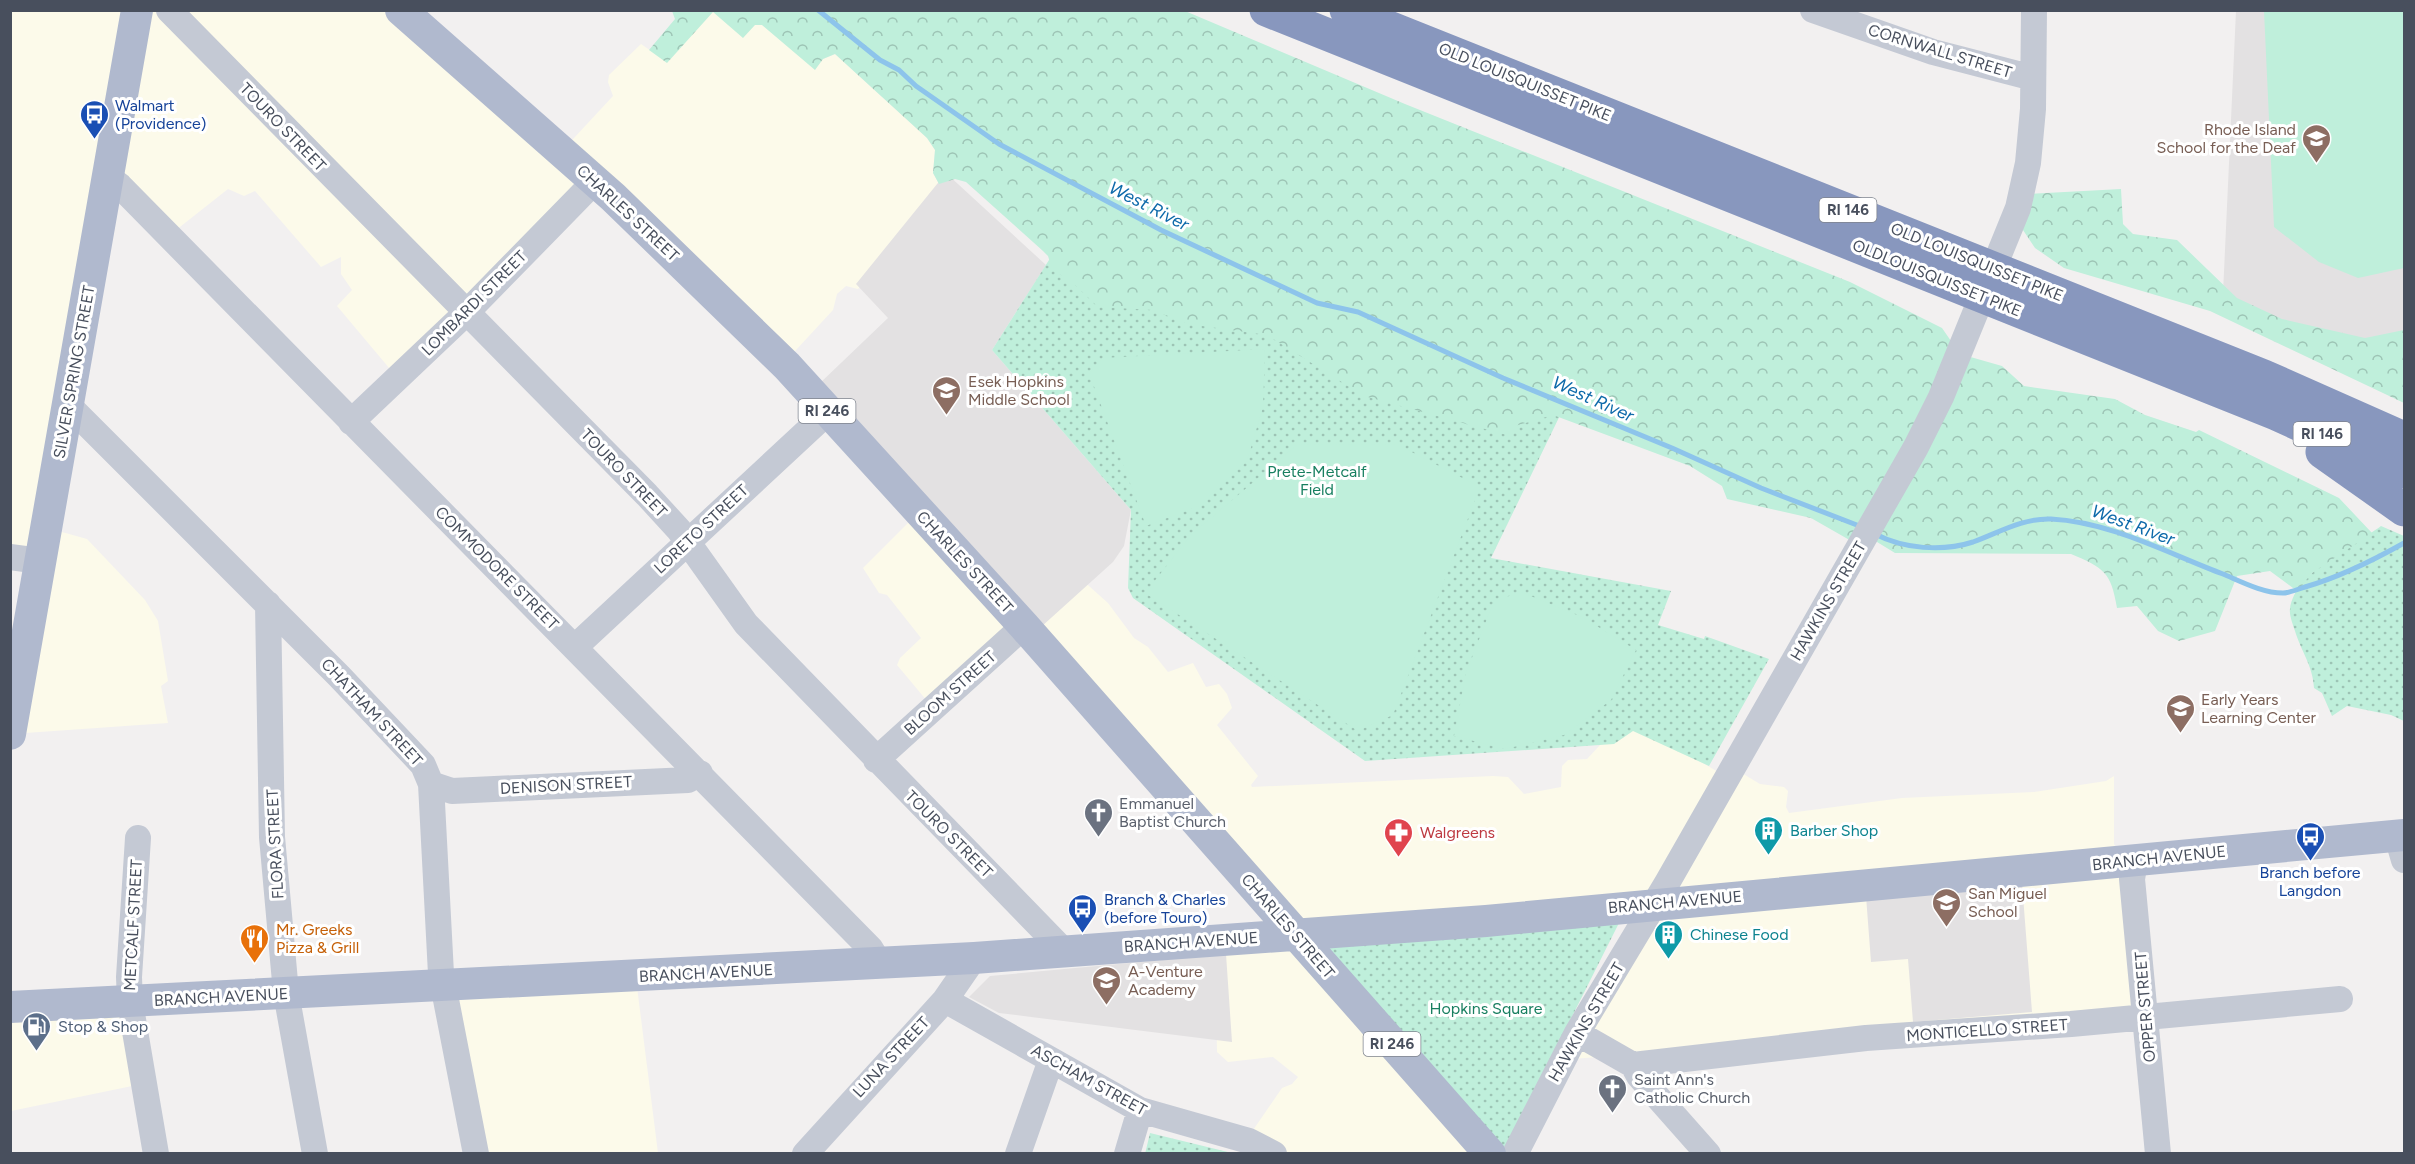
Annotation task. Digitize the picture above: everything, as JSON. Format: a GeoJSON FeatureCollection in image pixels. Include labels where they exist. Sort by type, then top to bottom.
{"type":"FeatureCollection","features":[{"type":"Feature","properties":{"kind":"highway","name":"OLD LOUISQUISSET PIKE"},"geometry":{"type":"LineString","coordinates":[[1266,10],[1634,157]]}},
{"type":"Feature","properties":{"kind":"highway","name":"OLD LOUISQUISSET PIKE"},"geometry":{"type":"LineString","coordinates":[[1347,10],[2264,376],[2404,438]]}},
{"type":"Feature","properties":{"kind":"highway","name":"OLDLOUISQUISSET PIKE"},"geometry":{"type":"LineString","coordinates":[[1634,157],[2239,399]]}},
{"type":"Feature","properties":{"kind":"highway","name":"RI 146"},"geometry":{"type":"LineString","coordinates":[[2239,399],[2404,472]]}},
{"type":"Feature","properties":{"kind":"highway"},"geometry":{"type":"LineString","coordinates":[[2239,399],[2344,466],[2404,510]]}},
{"type":"Feature","properties":{"kind":"main road","name":"SILVER SPRING STREET"},"geometry":{"type":"LineString","coordinates":[[10,734],[25,559],[69,406],[137,10]]}},
{"type":"Feature","properties":{"kind":"main road","name":"CHARLES STREET"},"geometry":{"type":"LineString","coordinates":[[400,10],[595,181],[707,286],[787,366],[1023,626],[1490,1154]]}},
{"type":"Feature","properties":{"kind":"main road","name":"BRANCH AVENUE"},"geometry":{"type":"LineString","coordinates":[[10,1007],[974,958],[1295,935],[2134,861],[2402,844]]}},
{"type":"Feature","properties":{"kind":"street","name":"TOURO STREET"},"geometry":{"type":"LineString","coordinates":[[169,10],[647,495],[687,541],[746,624],[1063,950]]}},
{"type":"Feature","properties":{"kind":"street","name":"CORNWALL STREET"},"geometry":{"type":"LineString","coordinates":[[1813,10],[1933,52],[2033,78]]}},
{"type":"Feature","properties":{"kind":"street","name":"HAWKINS STREET"},"geometry":{"type":"LineString","coordinates":[[1515,1154],[1577,1033],[1655,904],[1930,422],[2018,208],[2028,163],[2034,10]]}},
{"type":"Feature","properties":{"kind":"street","name":"COMMODORE STREET"},"geometry":{"type":"LineString","coordinates":[[108,177],[129,194],[351,422],[700,773],[870,948],[880,964]]}},
{"type":"Feature","properties":{"kind":"street","name":"LOMBARDI STREET"},"geometry":{"type":"LineString","coordinates":[[351,422],[466,313],[595,181]]}},
{"type":"Feature","properties":{"kind":"street","name":"CHATHAM STREET"},"geometry":{"type":"LineString","coordinates":[[69,406],[268,604],[423,765],[431,784],[441,974],[476,1154]]}},
{"type":"Feature","properties":{"kind":"street","name":"LORETO STREET"},"geometry":{"type":"LineString","coordinates":[[576,647],[687,541],[828,412]]}},
{"type":"Feature","properties":{"kind":"street","name":"FLORA STREET"},"geometry":{"type":"LineString","coordinates":[[268,604],[272,837],[286,993],[315,1154]]}},
{"type":"Feature","properties":{"kind":"street","name":"BLOOM STREET"},"geometry":{"type":"LineString","coordinates":[[876,760],[1023,626]]}},
{"type":"Feature","properties":{"kind":"street","name":"DENISON STREET"},"geometry":{"type":"LineString","coordinates":[[431,784],[452,791],[688,780],[700,773]]}},
{"type":"Feature","properties":{"kind":"street","name":"METCALF STREET"},"geometry":{"type":"LineString","coordinates":[[138,838],[129,977],[130,1002],[156,1154]]}},
{"type":"Feature","properties":{"kind":"street","name":"OPPER STREET"},"geometry":{"type":"LineString","coordinates":[[2134,861],[2132,879],[2147,1018],[2158,1154]]}},
{"type":"Feature","properties":{"kind":"street","name":"LUNA STREET"},"geometry":{"type":"LineString","coordinates":[[804,1154],[945,1000],[974,958]]}},
{"type":"Feature","properties":{"kind":"street","name":"MONTICELLO STREET"},"geometry":{"type":"LineString","coordinates":[[1633,1065],[1866,1038],[2147,1018],[2172,1013],[2340,999]]}},
{"type":"Feature","properties":{"kind":"street","name":"ASCHAM STREET"},"geometry":{"type":"LineString","coordinates":[[945,1000],[1140,1110],[1249,1141],[1274,1154]]}},
{"type":"Feature","properties":{"kind":"street"},"geometry":{"type":"LineString","coordinates":[[1577,1033],[1633,1065],[1639,1076],[1708,1154]]}},
{"type":"Feature","properties":{"kind":"street"},"geometry":{"type":"LineString","coordinates":[[1018,1154],[1051,1060]]}},
{"type":"Feature","properties":{"kind":"street"},"geometry":{"type":"LineString","coordinates":[[1127,1154],[1140,1110]]}},
{"type":"Feature","properties":{"kind":"shaded area"},"geometry":{"type":"Polygon","coordinates":[[[11,11],[398,11],[561,152],[613,96],[608,82],[609,75],[641,44],[667,62],[713,11],[761,24],[815,69],[823,59],[835,54],[927,138],[935,150],[933,173],[939,184],[915,226],[858,289],[846,286],[837,294],[833,310],[784,363],[592,183],[395,375],[337,306],[352,290],[341,274],[341,257],[321,267],[255,191],[244,196],[228,189],[171,234],[109,175],[44,527],[87,539],[145,600],[158,621],[168,681],[161,686],[168,723],[11,734],[37,556],[10,551],[11,11]]]}},
{"type":"Feature","properties":{"kind":"shaded area","name":"Rhode Island School for the Deaf"},"geometry":{"type":"Polygon","coordinates":[[[2236,11],[2404,11],[2404,383],[2222,315],[2236,11]]]}},
{"type":"Feature","properties":{"kind":"shaded area","name":"Esek Hopkins Middle School"},"geometry":{"type":"Polygon","coordinates":[[[946,173],[1046,265],[992,350],[1131,510],[1124,546],[1113,562],[1041,627],[819,384],[888,318],[856,284],[946,173]]]}},
{"type":"Feature","properties":{"kind":"shaded area"},"geometry":{"type":"Polygon","coordinates":[[[918,513],[1080,578],[1108,603],[1134,638],[1148,647],[1168,672],[1193,663],[1206,687],[1219,684],[1227,694],[1232,708],[1217,725],[1258,776],[1251,785],[1252,787],[1493,776],[1508,777],[1524,794],[1561,787],[1562,766],[1568,760],[1587,759],[1617,727],[1630,721],[1720,773],[1730,766],[1760,784],[1784,787],[1788,791],[1786,807],[1789,813],[1902,798],[2034,792],[2106,781],[2114,776],[2114,844],[2123,862],[2142,1016],[1572,1059],[1641,906],[1497,911],[1489,1153],[1274,1153],[1249,1136],[1282,1088],[1292,1084],[1298,1077],[1273,1057],[1228,1062],[1217,1052],[1215,936],[1282,927],[1030,636],[933,708],[897,665],[900,658],[921,638],[887,595],[879,593],[863,568],[918,513]]]}},
{"type":"Feature","properties":{"kind":"shaded area","name":"San Miguel School"},"geometry":{"type":"Polygon","coordinates":[[[2022,883],[2032,1012],[1913,1022],[1908,959],[1871,962],[1866,896],[2022,883]]]}},
{"type":"Feature","properties":{"kind":"shaded area","name":"A-Venture Academy"},"geometry":{"type":"Polygon","coordinates":[[[1226,954],[1232,1042],[999,1013],[969,997],[990,976],[1226,954]]]}},
{"type":"Feature","properties":{"kind":"shaded area"},"geometry":{"type":"Polygon","coordinates":[[[635,971],[658,1153],[470,1153],[451,979],[635,971]]]}},
{"type":"Feature","properties":{"kind":"shaded area"},"geometry":{"type":"Polygon","coordinates":[[[117,997],[137,1085],[11,1111],[11,1004],[117,997]]]}},
{"type":"Feature","properties":{"kind":"green space"},"geometry":{"type":"Polygon","coordinates":[[[672,11],[1185,11],[1405,104],[1850,282],[1942,328],[1960,354],[2002,366],[2024,386],[2115,399],[2145,415],[2196,432],[2199,430],[2339,498],[2372,533],[2312,573],[2297,591],[2270,571],[2237,576],[2215,631],[2179,641],[2158,631],[2137,606],[2117,608],[2112,586],[2104,573],[2091,563],[2071,554],[1895,553],[1864,534],[1853,542],[1811,518],[1727,499],[1722,486],[1690,466],[1553,415],[1515,426],[1507,435],[1364,396],[1267,335],[1188,324],[1153,310],[1098,307],[1072,282],[1052,269],[1048,256],[966,182],[955,179],[939,184],[933,173],[935,150],[927,138],[835,54],[823,59],[815,70],[762,25],[755,25],[743,38],[713,12],[667,63],[649,50],[675,19],[672,11]]]}},
{"type":"Feature","properties":{"kind":"green space"},"geometry":{"type":"Polygon","coordinates":[[[2264,11],[2404,11],[2404,268],[2358,278],[2319,262],[2274,227],[2264,11]]]}},
{"type":"Feature","properties":{"kind":"green space"},"geometry":{"type":"Polygon","coordinates":[[[2121,189],[2123,224],[2133,234],[2177,240],[2237,298],[2282,319],[2365,338],[2404,330],[2404,403],[2210,311],[2064,268],[2035,248],[2017,221],[2026,194],[2121,189]]]}},
{"type":"Feature","properties":{"kind":"green space","name":"Prete-Metcalf Field"},"geometry":{"type":"Polygon","coordinates":[[[1087,200],[1581,372],[1491,558],[1671,591],[1658,625],[1704,639],[1705,636],[1769,659],[1709,766],[1633,731],[1614,744],[1365,761],[1133,598],[1128,588],[1131,510],[992,350],[1087,200]]]}},
{"type":"Feature","properties":{"kind":"green space"},"geometry":{"type":"Polygon","coordinates":[[[1265,349],[1263,407],[1247,461],[1199,506],[1146,526],[1089,373],[1103,358],[1265,349]]]}},
{"type":"Feature","properties":{"kind":"green space"},"geometry":{"type":"Polygon","coordinates":[[[1396,444],[1480,487],[1393,715],[1358,731],[1145,593],[1191,535],[1297,445],[1396,444]]]}},
{"type":"Feature","properties":{"kind":"green space"},"geometry":{"type":"Polygon","coordinates":[[[2381,526],[2404,536],[2404,721],[2391,715],[2347,706],[2332,716],[2322,693],[2314,688],[2290,614],[2294,595],[2314,571],[2381,526]]]}},
{"type":"Feature","properties":{"kind":"green space"},"geometry":{"type":"Polygon","coordinates":[[[1521,592],[1582,617],[1636,650],[1611,700],[1564,735],[1505,749],[1454,736],[1466,673],[1494,601],[1521,592]]]}},
{"type":"Feature","properties":{"kind":"green space","name":"Hopkins Square"},"geometry":{"type":"Polygon","coordinates":[[[1622,917],[1504,1152],[1317,938],[1622,917]]]}},
{"type":"Feature","properties":{"kind":"green space"},"geometry":{"type":"Polygon","coordinates":[[[1150,1133],[1232,1153],[1145,1154],[1150,1133]]]}},
{"type":"Feature","properties":{"kind":"waterway","name":"West River"},"geometry":{"type":"LineString","coordinates":[[818,10],[880,60],[899,70],[916,86],[999,144],[1161,230],[1317,303],[1358,312],[1503,378],[1672,448],[1761,488],[1862,527]]}},
{"type":"Feature","properties":{"kind":"waterway","name":"West River"},"geometry":{"type":"LineString","coordinates":[[1875,534],[1911,546],[1936,548],[1973,542],[2010,527],[2040,519],[2073,521],[2117,532],[2253,587],[2283,593],[2343,573],[2404,543]]}},
{"type":"Feature","properties":{"kind":"place","name":"Walmart (Providence)"},"geometry":{"type":"Point","coordinates":[94,140]}},
{"type":"Feature","properties":{"kind":"place","name":"Rhode Island School for the Deaf"},"geometry":{"type":"Point","coordinates":[2317,164]}},
{"type":"Feature","properties":{"kind":"place","name":"Esek Hopkins Middle School"},"geometry":{"type":"Point","coordinates":[947,416]}},
{"type":"Feature","properties":{"kind":"place","name":"Early Years Learning Center"},"geometry":{"type":"Point","coordinates":[2180,734]}},
{"type":"Feature","properties":{"kind":"place","name":"Emmanuel Baptist Church"},"geometry":{"type":"Point","coordinates":[1098,838]}},
{"type":"Feature","properties":{"kind":"place","name":"Barber Shop"},"geometry":{"type":"Point","coordinates":[1769,856]}},
{"type":"Feature","properties":{"kind":"place","name":"Walgreens"},"geometry":{"type":"Point","coordinates":[1399,858]}},
{"type":"Feature","properties":{"kind":"place","name":"Branch before Langdon"},"geometry":{"type":"Point","coordinates":[2310,862]}},
{"type":"Feature","properties":{"kind":"place","name":"San Miguel School"},"geometry":{"type":"Point","coordinates":[1947,928]}},
{"type":"Feature","properties":{"kind":"place","name":"Branch & Charles (before Touro)"},"geometry":{"type":"Point","coordinates":[1083,934]}},
{"type":"Feature","properties":{"kind":"place","name":"Chinese Food"},"geometry":{"type":"Point","coordinates":[1669,960]}},
{"type":"Feature","properties":{"kind":"place","name":"Mr. Greeks Pizza & Grill"},"geometry":{"type":"Point","coordinates":[255,964]}},
{"type":"Feature","properties":{"kind":"place","name":"A-Venture Academy"},"geometry":{"type":"Point","coordinates":[1107,1006]}},
{"type":"Feature","properties":{"kind":"place","name":"Stop & Shop"},"geometry":{"type":"Point","coordinates":[37,1052]}},
{"type":"Feature","properties":{"kind":"place","name":"Saint Ann's Catholic Church"},"geometry":{"type":"Point","coordinates":[1613,1114]}}]}
